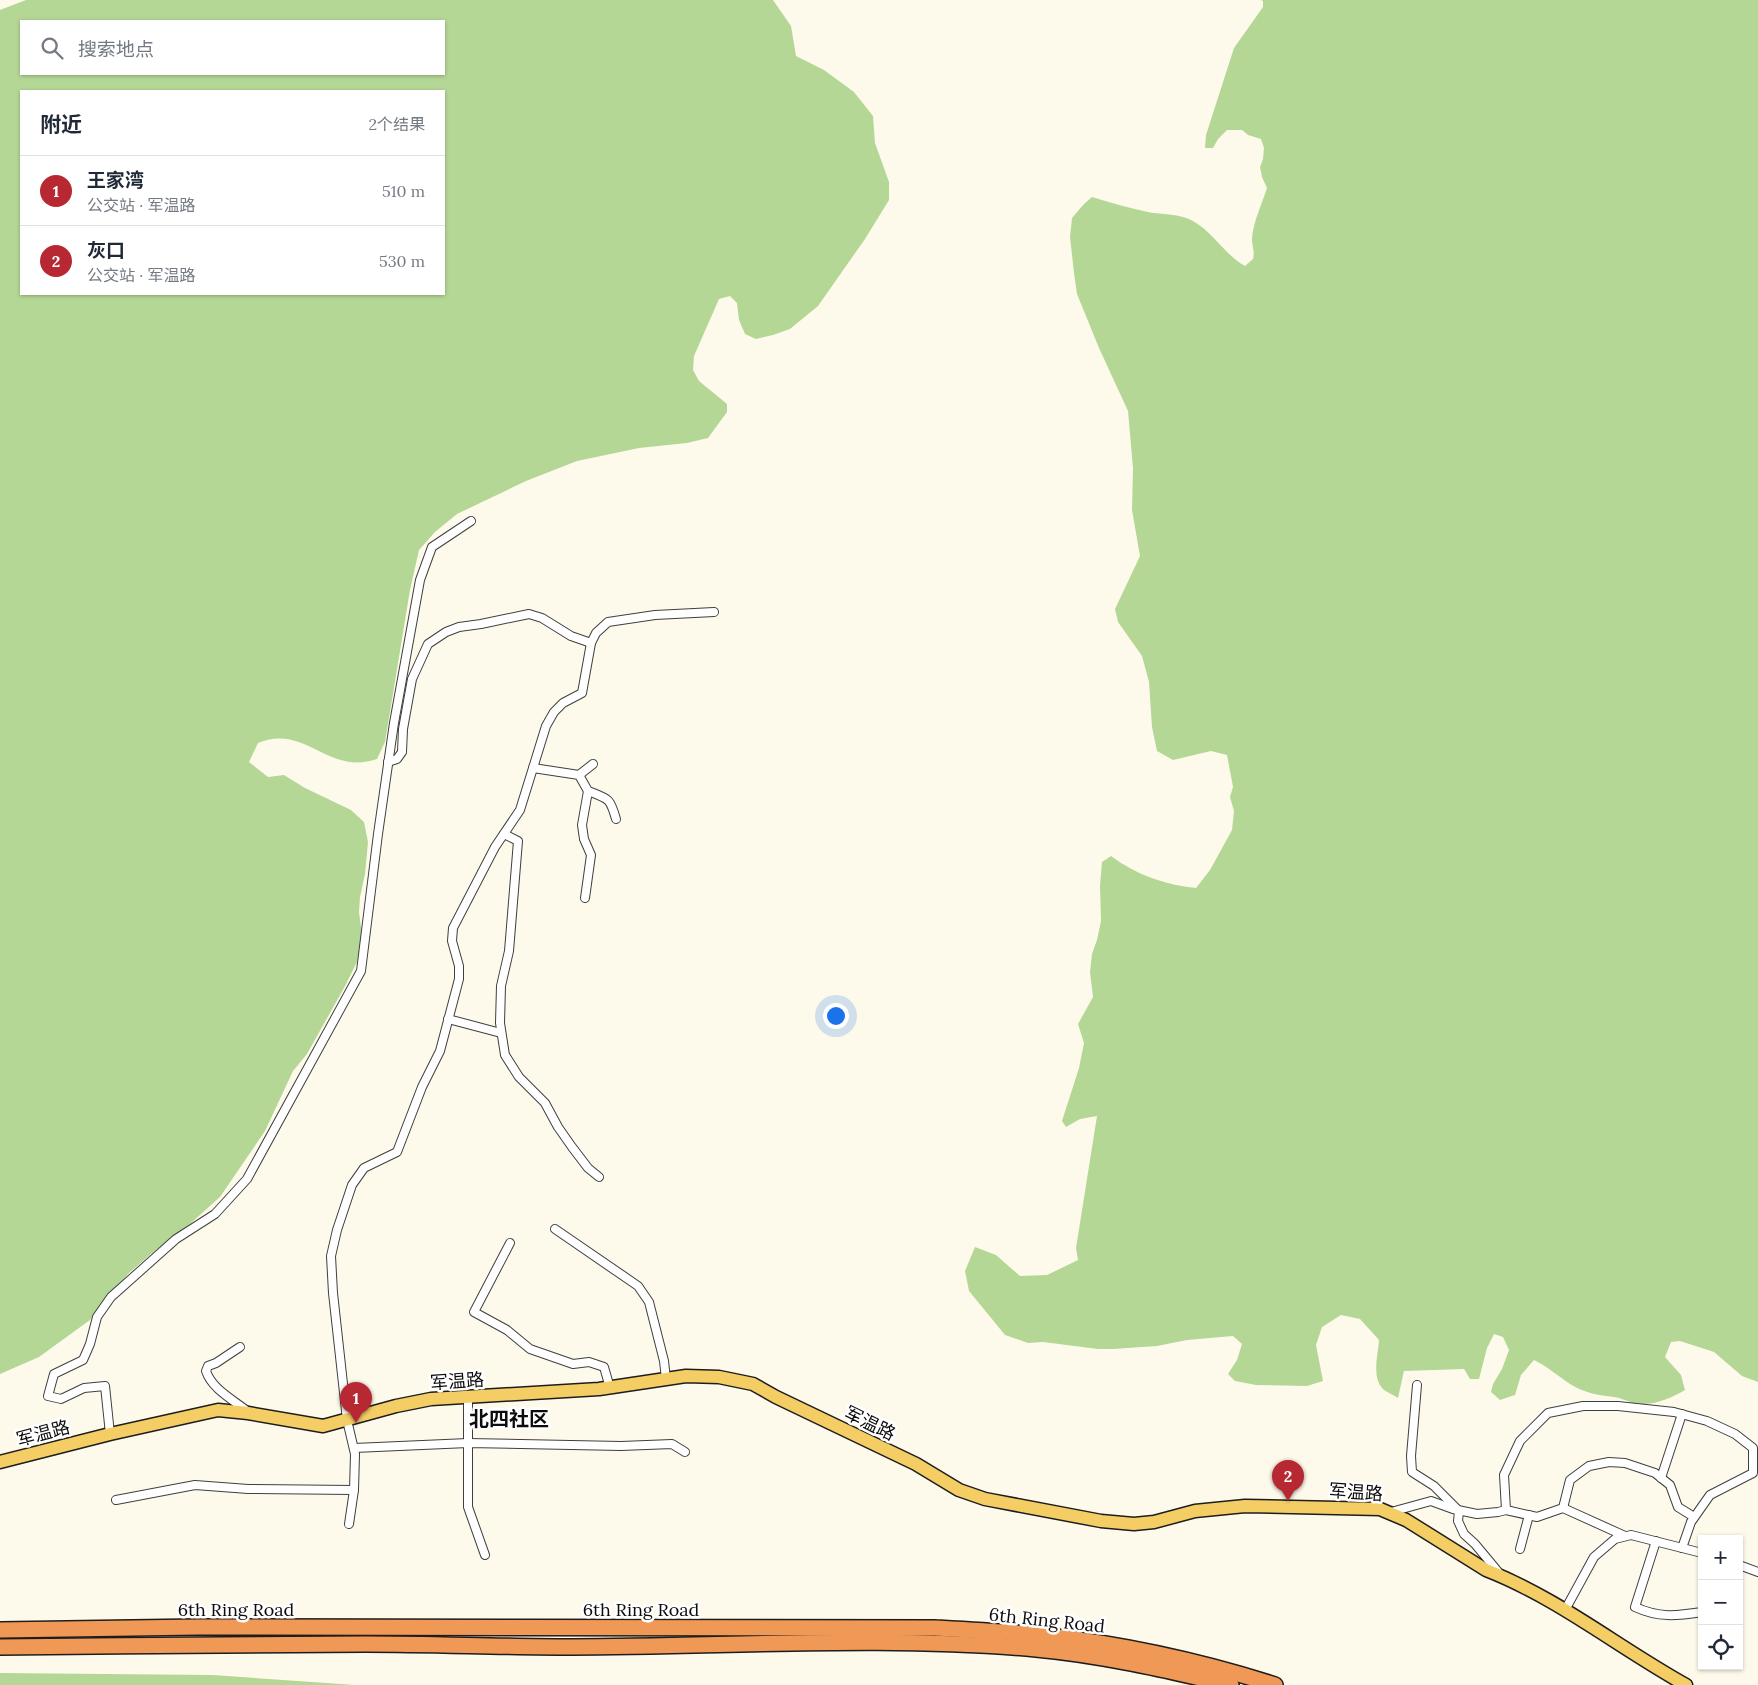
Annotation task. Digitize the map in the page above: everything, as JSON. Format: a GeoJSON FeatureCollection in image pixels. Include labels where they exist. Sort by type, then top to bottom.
{"type":"FeatureCollection","features":[{"type":"Feature","properties":{"kind":"highway","name":"6th Ring Road"},"geometry":{"type":"LineString","coordinates":[[0,1630],[198,1627],[935,1628],[1041,1635],[1097,1643],[1177,1658],[1235,1672],[1276,1685]]}},
{"type":"Feature","properties":{"kind":"highway","name":"6th Ring Road"},"geometry":{"type":"LineString","coordinates":[[0,1647],[367,1644],[572,1647],[859,1642],[934,1643],[1036,1649],[1095,1656],[1231,1685]]}},
{"type":"Feature","properties":{"kind":"main road","name":"军温路"},"geometry":{"type":"LineString","coordinates":[[0,1462],[110,1434],[218,1410],[248,1412],[323,1426],[431,1399],[610,1388],[686,1376],[719,1376],[747,1382],[916,1464],[959,1490],[985,1499],[1102,1521],[1134,1524],[1154,1522],[1195,1511],[1245,1506],[1380,1509],[1391,1512],[1486,1570],[1501,1576],[1564,1610],[1650,1666],[1686,1685]]}},
{"type":"Feature","properties":{"kind":"street"},"geometry":{"type":"LineString","coordinates":[[110,1434],[105,1386],[84,1388],[61,1399],[48,1396],[54,1374],[84,1360],[97,1317],[110,1297],[176,1239],[215,1214],[248,1179],[361,971],[388,762],[420,580],[432,547],[471,521]]}},
{"type":"Feature","properties":{"kind":"street"},"geometry":{"type":"LineString","coordinates":[[349,1524],[354,1490],[355,1454],[347,1420],[332,1293],[330,1256],[352,1186],[364,1168],[397,1152],[422,1087],[440,1051],[459,979],[459,966],[452,941],[453,928],[495,847],[520,810],[546,726],[554,712],[563,703],[582,693],[591,643],[596,633],[608,622],[655,615],[714,612]]}},
{"type":"Feature","properties":{"kind":"street"},"geometry":{"type":"LineString","coordinates":[[388,762],[397,759],[402,752],[412,679],[428,644],[446,632],[459,627],[529,614],[542,618],[570,636],[591,643]]}},
{"type":"Feature","properties":{"kind":"street"},"geometry":{"type":"LineString","coordinates":[[533,768],[579,775],[592,764]]}},
{"type":"Feature","properties":{"kind":"street"},"geometry":{"type":"LineString","coordinates":[[579,775],[588,791],[606,798],[611,803],[616,819]]}},
{"type":"Feature","properties":{"kind":"street"},"geometry":{"type":"LineString","coordinates":[[584,898],[591,855],[584,839],[582,824],[588,791]]}},
{"type":"Feature","properties":{"kind":"street"},"geometry":{"type":"LineString","coordinates":[[504,834],[518,841],[509,951],[502,986],[500,1023],[505,1055],[519,1077],[545,1103],[567,1141],[588,1168],[599,1177]]}},
{"type":"Feature","properties":{"kind":"street"},"geometry":{"type":"LineString","coordinates":[[448,1020],[501,1033]]}},
{"type":"Feature","properties":{"kind":"street"},"geometry":{"type":"LineString","coordinates":[[555,1229],[638,1286],[649,1302],[664,1361],[666,1379]]}},
{"type":"Feature","properties":{"kind":"street"},"geometry":{"type":"LineString","coordinates":[[510,1243],[474,1312],[507,1330],[530,1349],[573,1364],[589,1362],[604,1367],[610,1388]]}},
{"type":"Feature","properties":{"kind":"street"},"geometry":{"type":"LineString","coordinates":[[240,1347],[216,1363],[208,1366],[206,1371],[208,1378],[214,1386],[248,1412]]}},
{"type":"Feature","properties":{"kind":"street"},"geometry":{"type":"LineString","coordinates":[[1417,1385],[1411,1456],[1412,1472],[1434,1486],[1459,1511]]}},
{"type":"Feature","properties":{"kind":"street"},"geometry":{"type":"LineString","coordinates":[[468,1397],[468,1507],[485,1554]]}},
{"type":"Feature","properties":{"kind":"street"},"geometry":{"type":"LineString","coordinates":[[1506,1510],[1504,1475],[1520,1441],[1548,1413],[1583,1406],[1618,1406],[1682,1414],[1707,1421],[1734,1434],[1752,1448],[1753,1473],[1710,1495],[1694,1518],[1682,1548]]}},
{"type":"Feature","properties":{"kind":"street"},"geometry":{"type":"LineString","coordinates":[[1661,1478],[1682,1414]]}},
{"type":"Feature","properties":{"kind":"street"},"geometry":{"type":"LineString","coordinates":[[354,1448],[468,1443],[621,1446],[672,1444],[685,1452]]}},
{"type":"Feature","properties":{"kind":"street"},"geometry":{"type":"LineString","coordinates":[[1563,1508],[1570,1480],[1589,1466],[1609,1462],[1625,1463],[1655,1473],[1670,1485],[1678,1507],[1694,1518]]}},
{"type":"Feature","properties":{"kind":"street"},"geometry":{"type":"LineString","coordinates":[[116,1500],[195,1484],[248,1489],[354,1490]]}},
{"type":"Feature","properties":{"kind":"street"},"geometry":{"type":"LineString","coordinates":[[1391,1512],[1431,1501],[1459,1511],[1478,1514],[1506,1510],[1537,1517],[1563,1508],[1625,1536]]}},
{"type":"Feature","properties":{"kind":"street"},"geometry":{"type":"LineString","coordinates":[[1459,1511],[1458,1522],[1464,1534],[1475,1544],[1501,1576]]}},
{"type":"Feature","properties":{"kind":"street"},"geometry":{"type":"LineString","coordinates":[[1520,1549],[1529,1515]]}},
{"type":"Feature","properties":{"kind":"street"},"geometry":{"type":"LineString","coordinates":[[1564,1610],[1594,1558],[1615,1539],[1631,1535],[1698,1553]]}},
{"type":"Feature","properties":{"kind":"street"},"geometry":{"type":"LineString","coordinates":[[1656,1541],[1635,1607],[1649,1614],[1679,1616],[1698,1613]]}},
{"type":"Feature","properties":{"kind":"street"},"geometry":{"type":"LineString","coordinates":[[1743,1566],[1758,1572]]}},
{"type":"Feature","properties":{"kind":"green space"},"geometry":{"type":"Polygon","coordinates":[[[26,0],[773,0],[791,26],[796,56],[824,70],[854,92],[873,116],[875,143],[889,182],[889,200],[865,239],[818,306],[790,329],[756,339],[745,334],[739,320],[737,303],[730,296],[719,299],[694,356],[693,370],[699,381],[727,404],[727,412],[708,438],[687,443],[639,448],[577,461],[526,481],[457,514],[435,532],[419,550],[410,590],[385,742],[377,759],[360,762],[344,761],[290,739],[275,739],[258,743],[249,762],[268,777],[284,775],[305,788],[351,810],[364,822],[368,842],[365,874],[360,897],[359,912],[362,935],[357,962],[307,1054],[293,1071],[265,1131],[220,1197],[129,1273],[105,1299],[90,1320],[39,1357],[0,1374],[0,10],[26,0]]]}},
{"type":"Feature","properties":{"kind":"green space"},"geometry":{"type":"Polygon","coordinates":[[[1261,0],[1758,0],[1758,1382],[1742,1376],[1714,1352],[1680,1341],[1671,1342],[1665,1357],[1681,1375],[1685,1390],[1660,1401],[1640,1404],[1617,1397],[1586,1392],[1570,1384],[1534,1360],[1521,1375],[1515,1395],[1500,1400],[1491,1392],[1509,1350],[1503,1337],[1494,1334],[1487,1348],[1479,1379],[1470,1379],[1464,1369],[1404,1371],[1398,1398],[1384,1390],[1378,1380],[1376,1366],[1379,1340],[1360,1319],[1341,1315],[1322,1327],[1316,1345],[1323,1381],[1307,1386],[1256,1385],[1235,1381],[1228,1374],[1237,1360],[1242,1344],[1233,1336],[1187,1340],[1157,1346],[1113,1349],[1043,1342],[1028,1343],[1005,1335],[969,1291],[965,1271],[975,1247],[996,1255],[1020,1276],[1047,1275],[1078,1260],[1076,1248],[1097,1116],[1080,1119],[1066,1127],[1062,1121],[1079,1068],[1084,1043],[1078,1024],[1093,997],[1090,972],[1092,954],[1101,921],[1100,886],[1102,862],[1111,856],[1141,874],[1174,884],[1196,888],[1210,870],[1232,830],[1234,811],[1230,797],[1233,787],[1227,755],[1211,751],[1173,760],[1157,751],[1152,727],[1149,682],[1142,656],[1118,622],[1115,609],[1140,556],[1132,510],[1133,468],[1128,411],[1077,294],[1070,237],[1072,218],[1092,197],[1154,213],[1188,218],[1207,231],[1231,256],[1245,266],[1253,259],[1253,233],[1267,188],[1260,167],[1264,148],[1261,139],[1248,135],[1242,130],[1227,130],[1218,139],[1213,148],[1205,148],[1206,135],[1234,48],[1263,7],[1263,1],[1261,0]]]}},
{"type":"Feature","properties":{"kind":"green space"},"geometry":{"type":"Polygon","coordinates":[[[0,1673],[213,1675],[355,1685],[0,1685],[0,1673]]]}},
{"type":"Feature","properties":{"kind":"place","name":"王家湾"},"geometry":{"type":"Point","coordinates":[356,1423]}},
{"type":"Feature","properties":{"kind":"place","name":"灰口"},"geometry":{"type":"Point","coordinates":[1288,1501]}},
{"type":"Feature","properties":{"kind":"district","name":"北四社区"},"geometry":{"type":"Point","coordinates":[509,1418]}}]}
